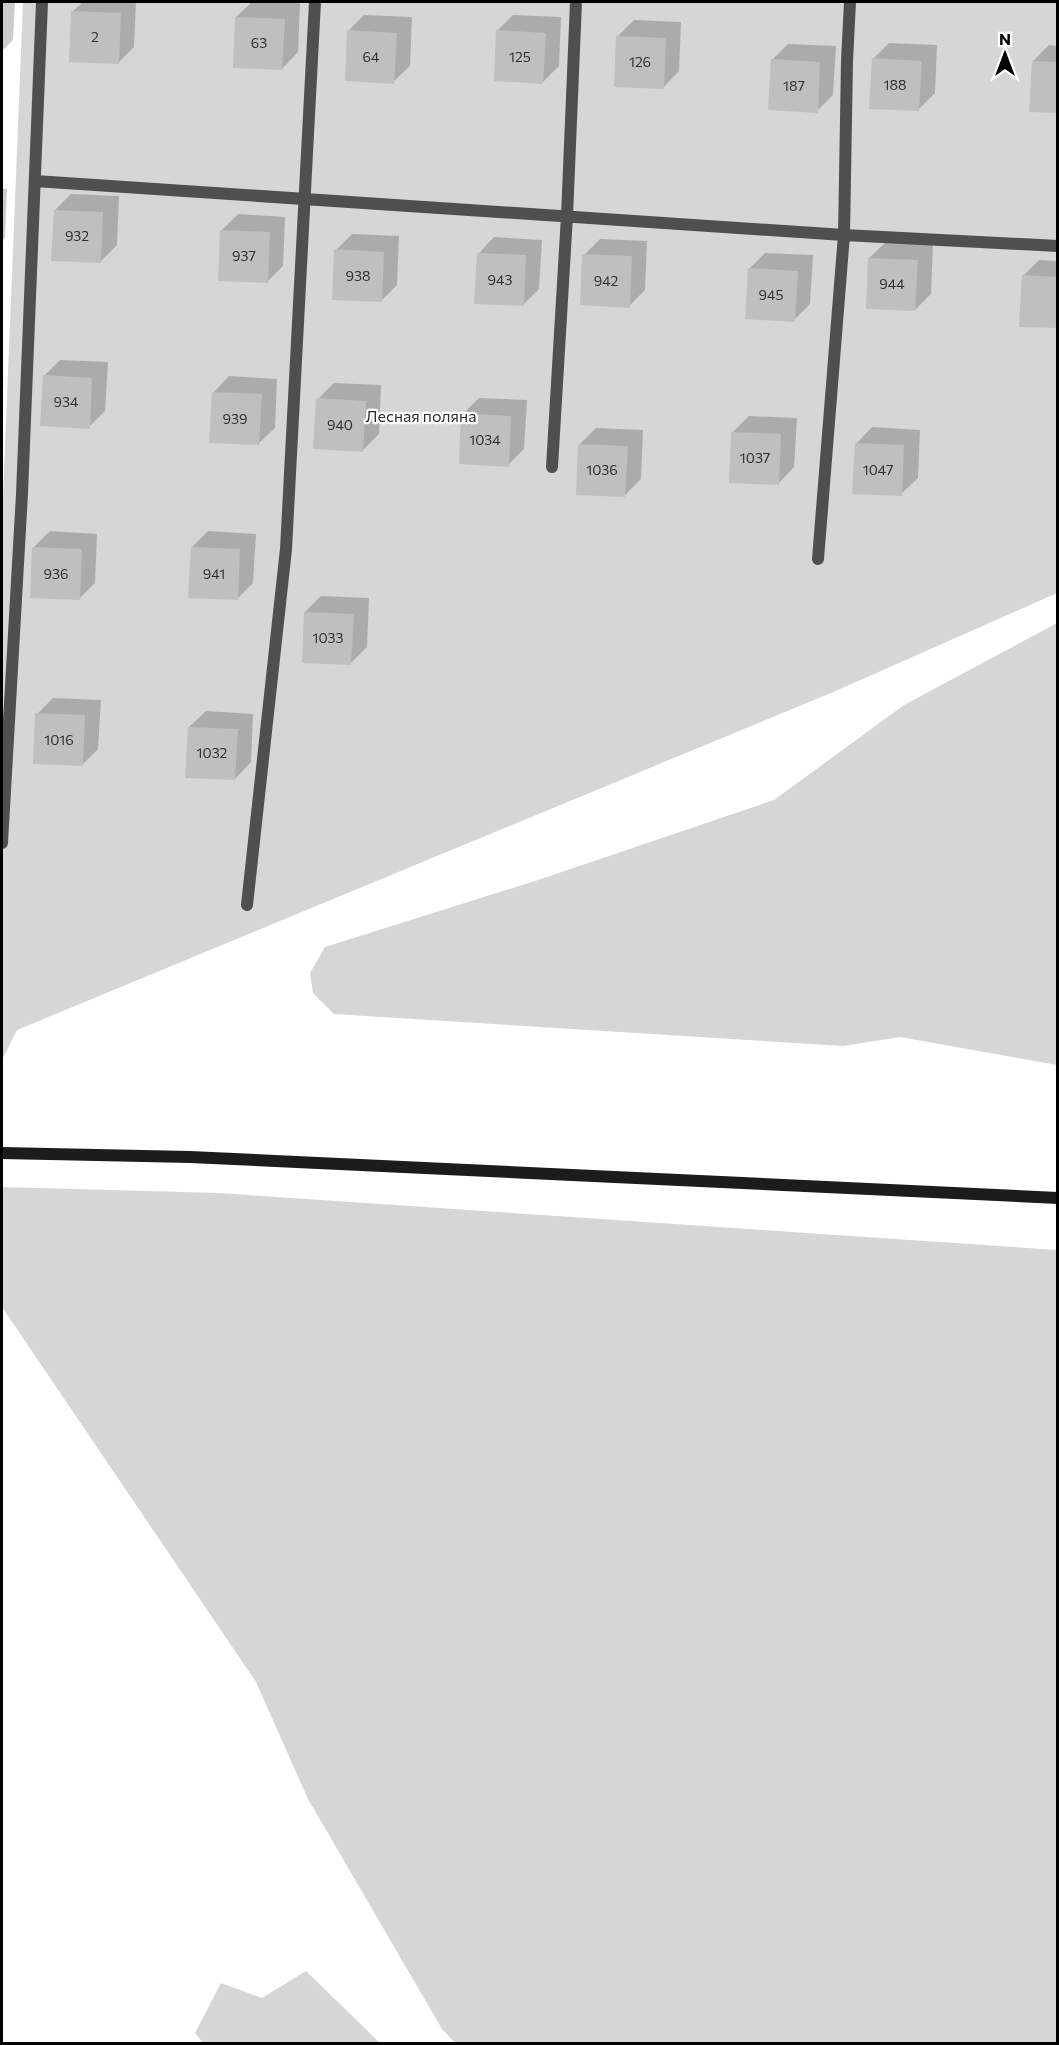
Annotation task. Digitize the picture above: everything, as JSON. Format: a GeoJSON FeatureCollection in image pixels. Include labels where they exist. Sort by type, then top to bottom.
{"type":"FeatureCollection","features":[{"type":"Feature","properties":{"kind":"street"},"geometry":{"type":"LineString","coordinates":[[2,843],[22,494],[42,2]]}},
{"type":"Feature","properties":{"kind":"street"},"geometry":{"type":"LineString","coordinates":[[247,905],[286,549],[315,2]]}},
{"type":"Feature","properties":{"kind":"street"},"geometry":{"type":"LineString","coordinates":[[552,467],[567,216],[576,2]]}},
{"type":"Feature","properties":{"kind":"street"},"geometry":{"type":"LineString","coordinates":[[818,559],[844,235],[850,2]]}},
{"type":"Feature","properties":{"kind":"street"},"geometry":{"type":"LineString","coordinates":[[35,180],[844,235],[1058,246]]}},
{"type":"Feature","properties":{"kind":"street"},"geometry":{"type":"LineString","coordinates":[[2,1153],[190,1157],[1058,1198]]}},
{"type":"Feature","properties":{"kind":"green space","name":"Лесная поляна"},"geometry":{"type":"Polygon","coordinates":[[[23,2],[1057,2],[1057,593],[838,690],[17,1030],[2,1060],[2,521],[23,2]]]}},
{"type":"Feature","properties":{"kind":"green space"},"geometry":{"type":"Polygon","coordinates":[[[1057,623],[1057,1065],[900,1037],[843,1046],[334,1014],[313,993],[310,973],[325,947],[535,881],[774,800],[904,705],[1057,623]]]}},
{"type":"Feature","properties":{"kind":"green space"},"geometry":{"type":"Polygon","coordinates":[[[2,1187],[219,1193],[1057,1250],[1057,2043],[455,2043],[442,2029],[308,1799],[256,1682],[2,1307],[2,1187]]]}},
{"type":"Feature","properties":{"kind":"green space"},"geometry":{"type":"Polygon","coordinates":[[[306,1971],[380,2043],[203,2043],[195,2033],[221,1983],[262,1998],[306,1971]]]}},
{"type":"Feature","properties":{"kind":"building"},"geometry":{"type":"Polygon","coordinates":[[[71,11],[121,13],[119,64],[69,62],[71,11]]]}},
{"type":"Feature","properties":{"kind":"building"},"geometry":{"type":"Polygon","coordinates":[[[235,17],[285,19],[282,70],[233,68],[235,17]]]}},
{"type":"Feature","properties":{"kind":"building"},"geometry":{"type":"Polygon","coordinates":[[[347,30],[397,33],[394,84],[345,81],[347,30]]]}},
{"type":"Feature","properties":{"kind":"building"},"geometry":{"type":"Polygon","coordinates":[[[496,30],[546,33],[543,84],[494,81],[496,30]]]}},
{"type":"Feature","properties":{"kind":"building"},"geometry":{"type":"Polygon","coordinates":[[[616,36],[666,38],[664,89],[614,87],[616,36]]]}},
{"type":"Feature","properties":{"kind":"building"},"geometry":{"type":"Polygon","coordinates":[[[872,58],[922,61],[919,111],[869,109],[872,58]]]}},
{"type":"Feature","properties":{"kind":"building"},"geometry":{"type":"Polygon","coordinates":[[[771,59],[820,62],[818,113],[768,110],[771,59]]]}},
{"type":"Feature","properties":{"kind":"building"},"geometry":{"type":"Polygon","coordinates":[[[1032,61],[1058,62],[1058,113],[1029,112],[1032,61]]]}},
{"type":"Feature","properties":{"kind":"building"},"geometry":{"type":"Polygon","coordinates":[[[54,210],[103,212],[101,263],[51,261],[54,210]]]}},
{"type":"Feature","properties":{"kind":"building"},"geometry":{"type":"Polygon","coordinates":[[[220,230],[270,232],[268,283],[218,281],[220,230]]]}},
{"type":"Feature","properties":{"kind":"building"},"geometry":{"type":"Polygon","coordinates":[[[334,249],[384,252],[382,302],[332,300],[334,249]]]}},
{"type":"Feature","properties":{"kind":"building"},"geometry":{"type":"Polygon","coordinates":[[[477,253],[526,255],[524,306],[474,304],[477,253]]]}},
{"type":"Feature","properties":{"kind":"building"},"geometry":{"type":"Polygon","coordinates":[[[582,254],[632,256],[630,308],[580,305],[582,254]]]}},
{"type":"Feature","properties":{"kind":"building"},"geometry":{"type":"Polygon","coordinates":[[[868,258],[918,260],[915,311],[866,309],[868,258]]]}},
{"type":"Feature","properties":{"kind":"building"},"geometry":{"type":"Polygon","coordinates":[[[748,268],[798,271],[795,322],[745,319],[748,268]]]}},
{"type":"Feature","properties":{"kind":"building"},"geometry":{"type":"Polygon","coordinates":[[[1022,275],[1058,277],[1058,328],[1019,327],[1022,275]]]}},
{"type":"Feature","properties":{"kind":"building"},"geometry":{"type":"Polygon","coordinates":[[[43,375],[92,378],[90,429],[40,426],[43,375]]]}},
{"type":"Feature","properties":{"kind":"building"},"geometry":{"type":"Polygon","coordinates":[[[212,392],[262,394],[259,445],[209,443],[212,392]]]}},
{"type":"Feature","properties":{"kind":"building"},"geometry":{"type":"Polygon","coordinates":[[[316,398],[366,401],[363,452],[313,449],[316,398]]]}},
{"type":"Feature","properties":{"kind":"building"},"geometry":{"type":"Polygon","coordinates":[[[461,413],[511,416],[509,467],[459,464],[461,413]]]}},
{"type":"Feature","properties":{"kind":"building"},"geometry":{"type":"Polygon","coordinates":[[[731,432],[781,434],[779,485],[729,483],[731,432]]]}},
{"type":"Feature","properties":{"kind":"building"},"geometry":{"type":"Polygon","coordinates":[[[855,443],[904,445],[902,496],[852,494],[855,443]]]}},
{"type":"Feature","properties":{"kind":"building"},"geometry":{"type":"Polygon","coordinates":[[[578,444],[628,446],[625,497],[576,495],[578,444]]]}},
{"type":"Feature","properties":{"kind":"building"},"geometry":{"type":"Polygon","coordinates":[[[32,547],[82,549],[80,600],[30,598],[32,547]]]}},
{"type":"Feature","properties":{"kind":"building"},"geometry":{"type":"Polygon","coordinates":[[[191,547],[240,549],[238,600],[188,598],[191,547]]]}},
{"type":"Feature","properties":{"kind":"building"},"geometry":{"type":"Polygon","coordinates":[[[304,612],[354,614],[351,665],[302,663],[304,612]]]}},
{"type":"Feature","properties":{"kind":"building"},"geometry":{"type":"Polygon","coordinates":[[[35,713],[85,715],[83,766],[33,764],[35,713]]]}},
{"type":"Feature","properties":{"kind":"building"},"geometry":{"type":"Polygon","coordinates":[[[188,727],[238,729],[235,780],[185,778],[188,727]]]}}]}
